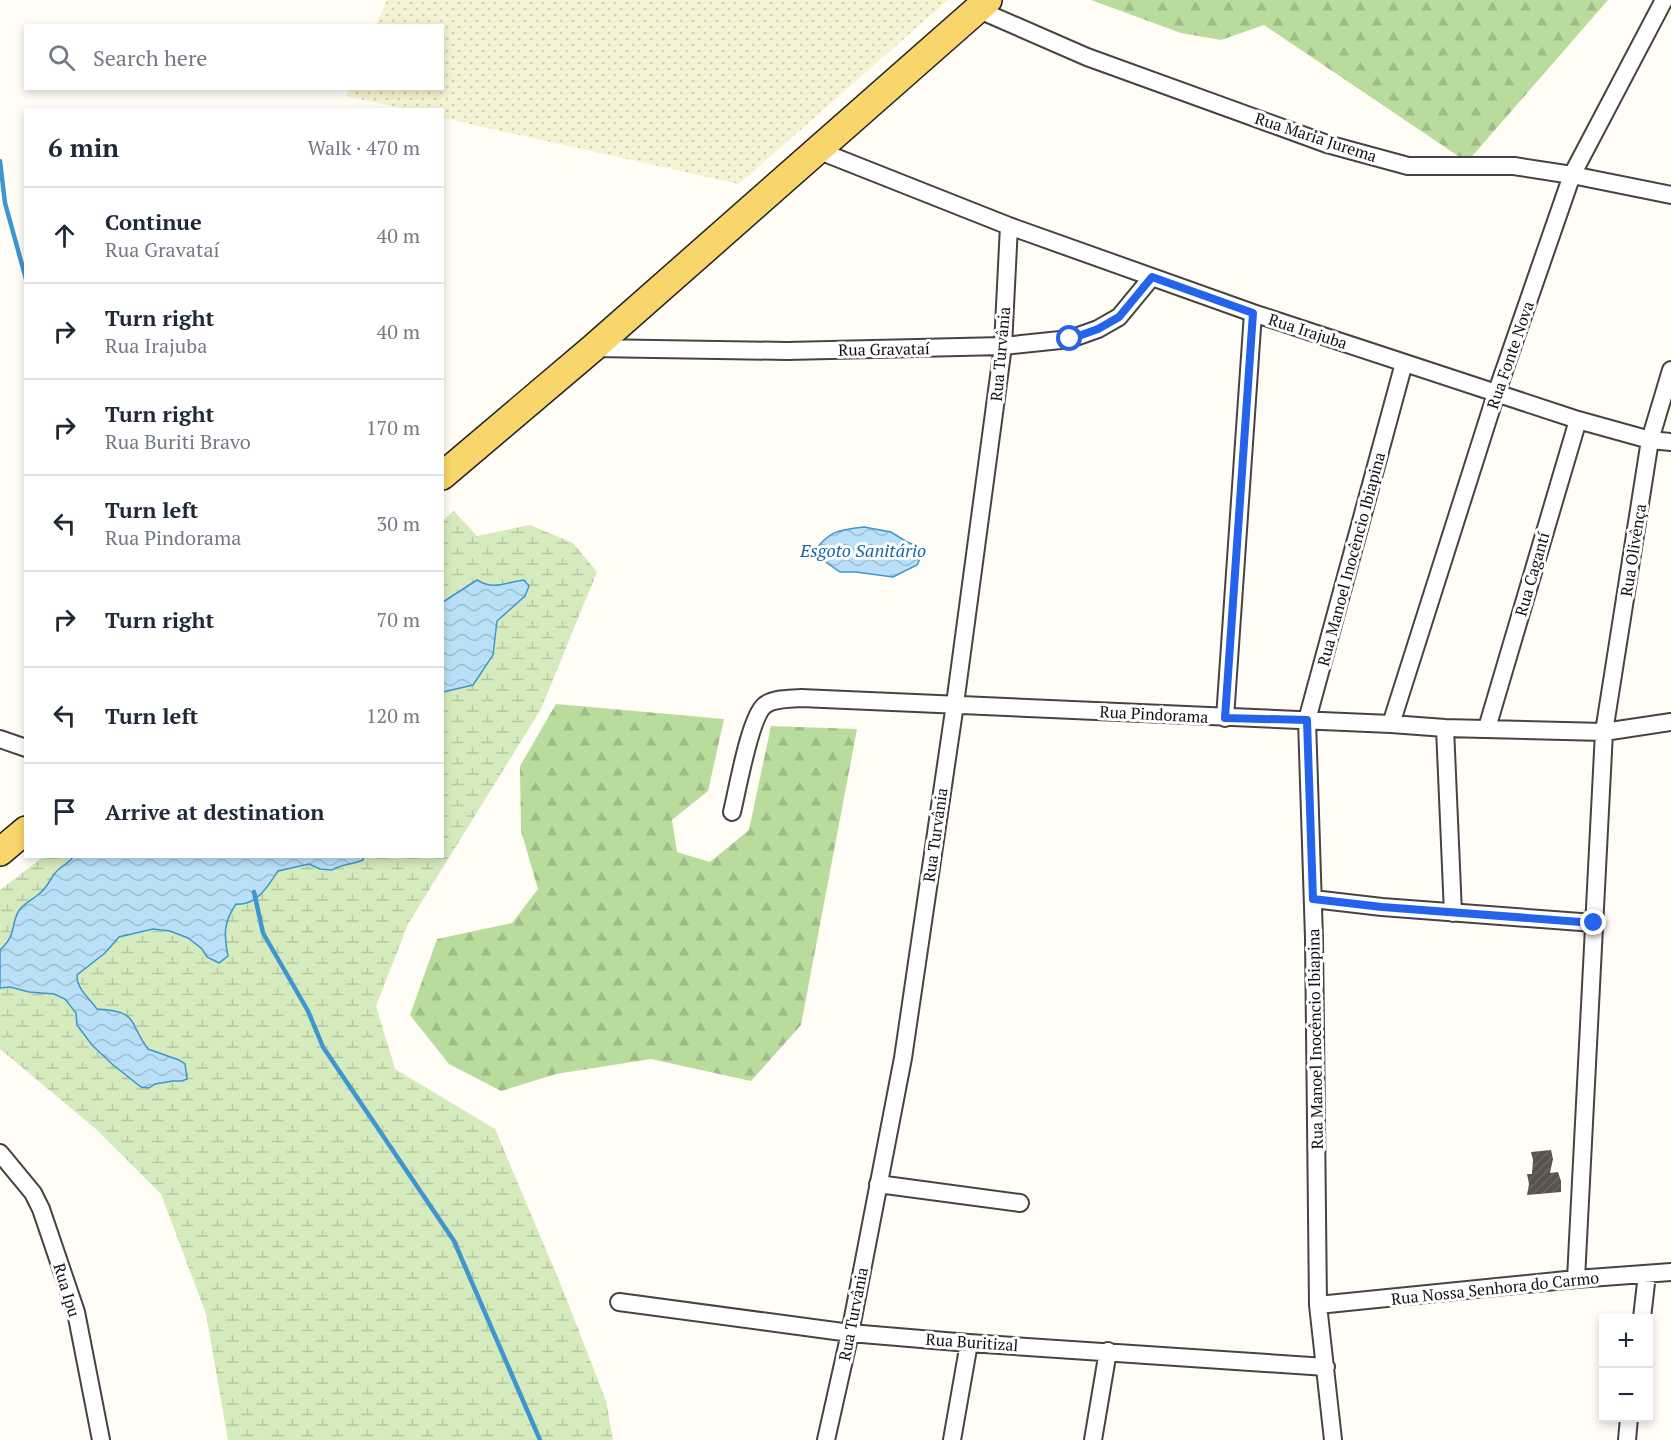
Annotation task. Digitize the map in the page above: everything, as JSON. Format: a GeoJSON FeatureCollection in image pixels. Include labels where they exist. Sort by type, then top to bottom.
{"type":"FeatureCollection","features":[{"type":"Feature","properties":{"kind":"main road"},"geometry":{"type":"LineString","coordinates":[[444,474],[593,348],[983,5]]}},
{"type":"Feature","properties":{"kind":"main road"},"geometry":{"type":"LineString","coordinates":[[0,852],[24,832]]}},
{"type":"Feature","properties":{"kind":"street","name":"Rua Fonte Nova"},"geometry":{"type":"LineString","coordinates":[[1391,724],[1496,394],[1572,175],[1664,0]]}},
{"type":"Feature","properties":{"kind":"street","name":"Rua Maria Jurema"},"geometry":{"type":"LineString","coordinates":[[983,5],[1087,57],[1347,149],[1408,166],[1514,166],[1671,195]]}},
{"type":"Feature","properties":{"kind":"street","name":"Rua Irajuba"},"geometry":{"type":"LineString","coordinates":[[817,150],[1008,226],[1253,313],[1578,420],[1650,440],[1671,442]]}},
{"type":"Feature","properties":{"kind":"street","name":"Rua Turvânia"},"geometry":{"type":"LineString","coordinates":[[826,1440],[850,1332],[903,1058],[955,704],[1003,346],[1008,226]]}},
{"type":"Feature","properties":{"kind":"street","name":"Rua Gravataí"},"geometry":{"type":"LineString","coordinates":[[593,348],[787,351],[1003,346],[1070,339],[1098,329],[1119,317],[1152,277]]}},
{"type":"Feature","properties":{"kind":"street"},"geometry":{"type":"LineString","coordinates":[[1225,718],[1253,313]]}},
{"type":"Feature","properties":{"kind":"street","name":"Rua Manoel Inocêncio Ibiapina"},"geometry":{"type":"LineString","coordinates":[[1333,1440],[1318,1305],[1313,899],[1307,720],[1404,363]]}},
{"type":"Feature","properties":{"kind":"street","name":"Rua Olivênça"},"geometry":{"type":"LineString","coordinates":[[1576,1279],[1604,732],[1650,440],[1671,370]]}},
{"type":"Feature","properties":{"kind":"street","name":"Rua Cagantí"},"geometry":{"type":"LineString","coordinates":[[1487,728],[1578,420]]}},
{"type":"Feature","properties":{"kind":"street","name":"Rua Pindorama"},"geometry":{"type":"LineString","coordinates":[[732,812],[754,720],[765,704],[777,700],[955,704],[1445,728],[1604,732],[1671,722]]}},
{"type":"Feature","properties":{"kind":"street"},"geometry":{"type":"LineString","coordinates":[[1445,728],[1453,913]]}},
{"type":"Feature","properties":{"kind":"street"},"geometry":{"type":"LineString","coordinates":[[0,739],[24,747]]}},
{"type":"Feature","properties":{"kind":"street"},"geometry":{"type":"LineString","coordinates":[[1313,899],[1453,913],[1594,923]]}},
{"type":"Feature","properties":{"kind":"street","name":"Rua Ipu"},"geometry":{"type":"LineString","coordinates":[[0,1153],[33,1193],[41,1209],[76,1312],[101,1440]]}},
{"type":"Feature","properties":{"kind":"street"},"geometry":{"type":"LineString","coordinates":[[878,1184],[1020,1203]]}},
{"type":"Feature","properties":{"kind":"street","name":"Rua Nossa Senhora do Carmo"},"geometry":{"type":"LineString","coordinates":[[1318,1305],[1576,1279],[1671,1272]]}},
{"type":"Feature","properties":{"kind":"street"},"geometry":{"type":"LineString","coordinates":[[1642,1314],[1647,1274]]}},
{"type":"Feature","properties":{"kind":"street","name":"Rua Buritizal"},"geometry":{"type":"LineString","coordinates":[[619,1302],[850,1332],[969,1343],[1326,1367]]}},
{"type":"Feature","properties":{"kind":"street"},"geometry":{"type":"LineString","coordinates":[[952,1440],[969,1343]]}},
{"type":"Feature","properties":{"kind":"street"},"geometry":{"type":"LineString","coordinates":[[1094,1440],[1108,1351]]}},
{"type":"Feature","properties":{"kind":"street"},"geometry":{"type":"LineString","coordinates":[[1627,1440],[1629,1422]]}},
{"type":"Feature","properties":{"kind":"shaded area"},"geometry":{"type":"Polygon","coordinates":[[[387,0],[948,0],[739,184],[444,118],[444,108],[400,108],[346,96],[349,90],[444,90],[444,24],[376,24],[387,0]]]}},
{"type":"Feature","properties":{"kind":"green space"},"geometry":{"type":"Polygon","coordinates":[[[1091,0],[1608,0],[1467,162],[1264,25],[1221,40],[1181,33],[1091,0]]]}},
{"type":"Feature","properties":{"kind":"green space"},"geometry":{"type":"Polygon","coordinates":[[[454,511],[477,536],[530,525],[573,543],[597,572],[541,709],[408,924],[376,1006],[395,1069],[495,1129],[563,1290],[606,1401],[613,1440],[228,1440],[206,1314],[161,1194],[97,1130],[0,1049],[0,890],[42,858],[444,858],[444,519],[454,511]]]}},
{"type":"Feature","properties":{"kind":"green space"},"geometry":{"type":"Polygon","coordinates":[[[556,704],[724,719],[708,791],[672,820],[677,852],[710,862],[749,830],[771,726],[857,729],[801,1025],[751,1081],[651,1059],[556,1074],[501,1091],[449,1064],[410,1015],[437,939],[512,923],[538,889],[521,831],[520,766],[556,704]]]}},
{"type":"Feature","properties":{"kind":"water","name":"Esgoto Sanitário"},"geometry":{"type":"Polygon","coordinates":[[[864,527],[891,532],[920,547],[923,552],[917,565],[893,577],[840,572],[813,553],[824,540],[834,533],[864,527]]]}},
{"type":"Feature","properties":{"kind":"water"},"geometry":{"type":"Polygon","coordinates":[[[477,580],[489,585],[500,585],[524,580],[529,586],[525,596],[497,621],[493,655],[473,685],[444,692],[444,601],[477,580]]]}},
{"type":"Feature","properties":{"kind":"water"},"geometry":{"type":"Polygon","coordinates":[[[72,858],[363,858],[363,860],[332,870],[320,869],[309,864],[278,871],[266,889],[256,898],[250,902],[236,904],[226,929],[228,956],[219,963],[207,957],[202,949],[188,938],[170,931],[153,929],[119,937],[105,953],[77,975],[81,989],[97,1009],[126,1015],[148,1049],[185,1064],[187,1079],[155,1084],[149,1088],[141,1087],[92,1045],[77,1025],[76,1013],[65,999],[54,994],[29,992],[10,987],[0,988],[0,950],[12,933],[17,914],[72,858]]]}},
{"type":"Feature","properties":{"kind":"building"},"geometry":{"type":"Polygon","coordinates":[[[1551,1150],[1553,1159],[1550,1173],[1558,1172],[1561,1192],[1527,1195],[1529,1184],[1527,1174],[1532,1174],[1531,1152],[1551,1150]]]}},
{"type":"Feature","properties":{"kind":"waterway"},"geometry":{"type":"LineString","coordinates":[[0,161],[5,203],[24,272]]}},
{"type":"Feature","properties":{"kind":"waterway"},"geometry":{"type":"LineString","coordinates":[[254,892],[263,933],[308,1011],[323,1047],[454,1241],[540,1440]]}},
{"type":"Feature","properties":{"kind":"route"},"geometry":{"type":"LineString","coordinates":[[1070,339],[1098,329],[1119,317],[1152,277],[1253,313],[1225,718],[1307,720],[1313,899],[1382,907],[1594,923]]}}]}
